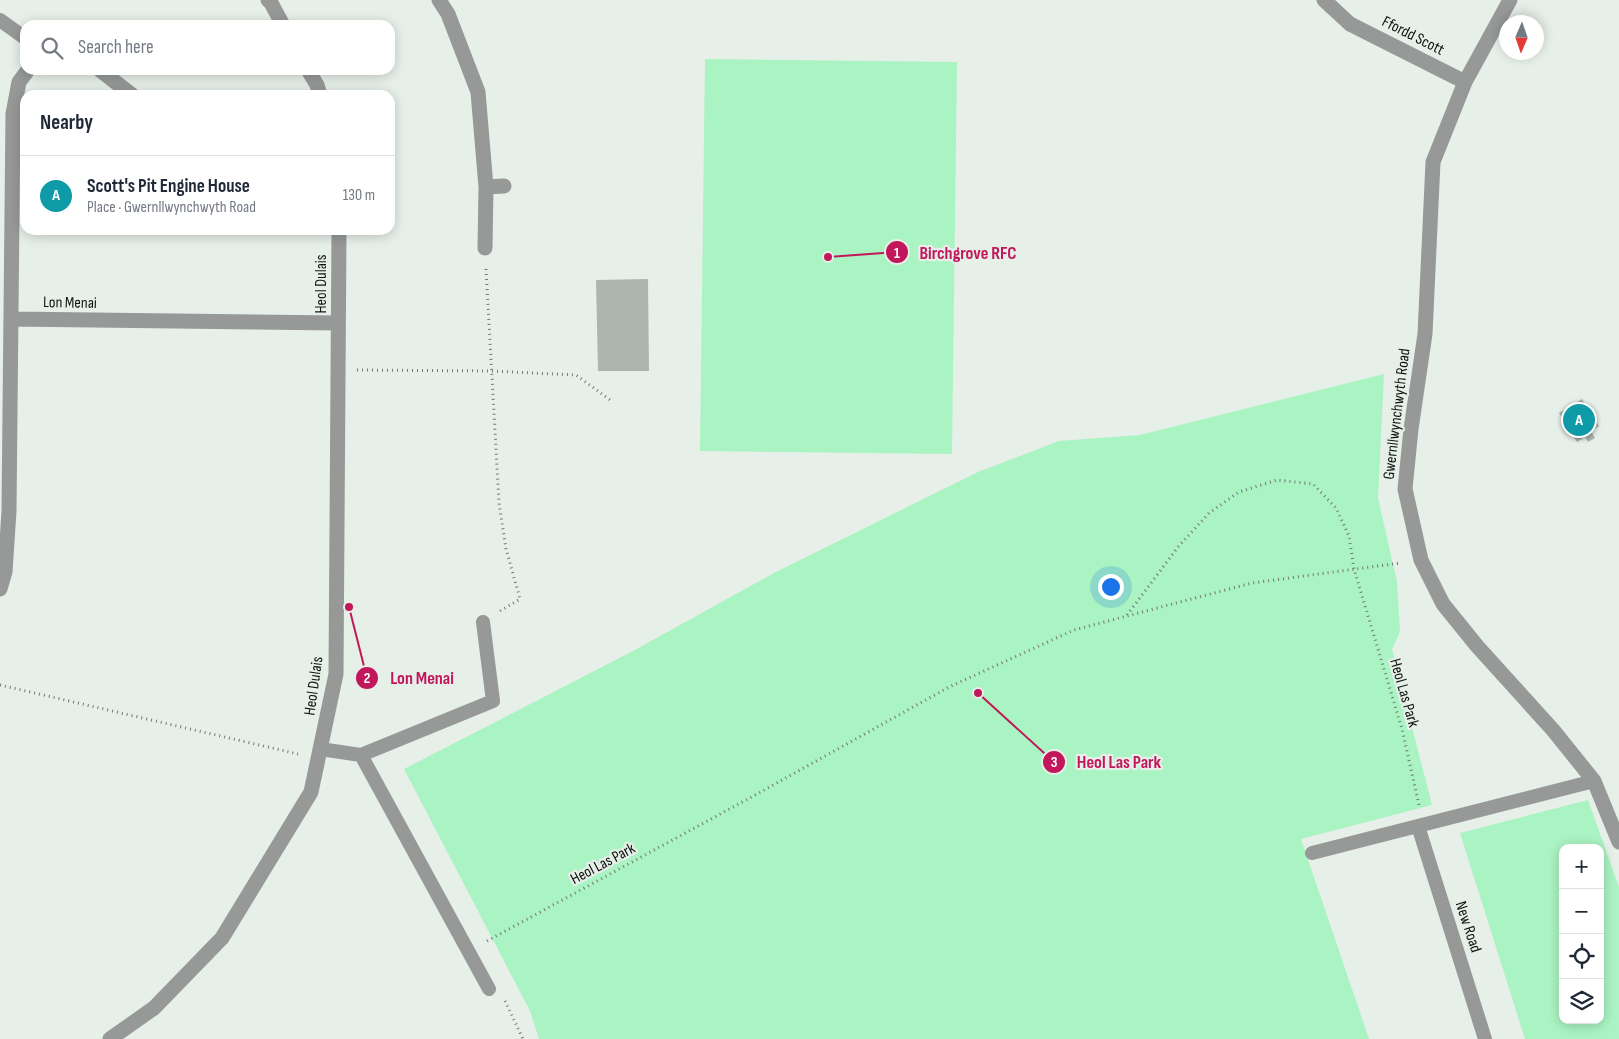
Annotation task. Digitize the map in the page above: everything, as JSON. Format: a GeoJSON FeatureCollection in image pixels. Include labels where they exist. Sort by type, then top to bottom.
{"type":"FeatureCollection","features":[{"type":"Feature","properties":{"kind":"street"},"geometry":{"type":"LineString","coordinates":[[439,0],[448,14],[478,92],[486,187],[484,248]]}},
{"type":"Feature","properties":{"kind":"street","name":"Ffordd Scott"},"geometry":{"type":"LineString","coordinates":[[1324,0],[1350,24],[1465,82]]}},
{"type":"Feature","properties":{"kind":"street","name":"Gwernllwynchwyth Road"},"geometry":{"type":"LineString","coordinates":[[1510,0],[1465,82],[1433,162],[1425,334],[1411,429],[1405,489],[1421,560],[1443,604],[1477,646],[1553,730],[1594,781],[1619,842]]}},
{"type":"Feature","properties":{"kind":"street"},"geometry":{"type":"LineString","coordinates":[[271,1],[280,20]]}},
{"type":"Feature","properties":{"kind":"street"},"geometry":{"type":"LineString","coordinates":[[0,589],[5,572],[9,511],[13,114],[19,82],[24,75]]}},
{"type":"Feature","properties":{"kind":"street"},"geometry":{"type":"LineString","coordinates":[[106,75],[126,90]]}},
{"type":"Feature","properties":{"kind":"street"},"geometry":{"type":"LineString","coordinates":[[311,75],[318,90]]}},
{"type":"Feature","properties":{"kind":"street"},"geometry":{"type":"LineString","coordinates":[[486,187],[504,186]]}},
{"type":"Feature","properties":{"kind":"street","name":"Heol Dulais"},"geometry":{"type":"LineString","coordinates":[[110,1039],[154,1008],[222,938],[311,792],[336,674],[339,235]]}},
{"type":"Feature","properties":{"kind":"street","name":"Lon Menai"},"geometry":{"type":"LineString","coordinates":[[12,319],[338,323]]}},
{"type":"Feature","properties":{"kind":"lane"},"geometry":{"type":"LineString","coordinates":[[0,20],[20,34]]}},
{"type":"Feature","properties":{"kind":"lane"},"geometry":{"type":"LineString","coordinates":[[319,754],[361,755],[493,701],[483,622]]}},
{"type":"Feature","properties":{"kind":"lane"},"geometry":{"type":"LineString","coordinates":[[361,755],[489,989]]}},
{"type":"Feature","properties":{"kind":"lane"},"geometry":{"type":"LineString","coordinates":[[1312,853],[1594,781]]}},
{"type":"Feature","properties":{"kind":"lane","name":"New Road"},"geometry":{"type":"LineString","coordinates":[[1421,826],[1485,1039]]}},
{"type":"Feature","properties":{"kind":"path"},"geometry":{"type":"LineString","coordinates":[[483,622],[520,598],[506,549],[499,502],[484,248]]}},
{"type":"Feature","properties":{"kind":"path"},"geometry":{"type":"LineString","coordinates":[[338,370],[491,371],[576,375],[613,402]]}},
{"type":"Feature","properties":{"kind":"path","name":"Heol Las Park"},"geometry":{"type":"LineString","coordinates":[[1127,616],[1178,547],[1209,513],[1239,492],[1277,480],[1313,484],[1336,508],[1349,536],[1354,569],[1402,729],[1421,826]]}},
{"type":"Feature","properties":{"kind":"path","name":"Heol Las Park"},"geometry":{"type":"LineString","coordinates":[[468,951],[949,687],[1074,630],[1252,583],[1421,560]]}},
{"type":"Feature","properties":{"kind":"path"},"geometry":{"type":"LineString","coordinates":[[0,685],[319,754]]}},
{"type":"Feature","properties":{"kind":"path"},"geometry":{"type":"LineString","coordinates":[[489,989],[501,992],[523,1039]]}},
{"type":"Feature","properties":{"kind":"green space"},"geometry":{"type":"Polygon","coordinates":[[[705,59],[957,62],[952,454],[700,451],[705,59]]]}},
{"type":"Feature","properties":{"kind":"green space"},"geometry":{"type":"Polygon","coordinates":[[[1384,374],[1378,498],[1397,582],[1400,632],[1392,649],[1432,805],[1301,839],[1369,1039],[539,1039],[530,1011],[404,769],[633,651],[774,573],[978,472],[1059,441],[1140,435],[1384,374]]]}},
{"type":"Feature","properties":{"kind":"green space"},"geometry":{"type":"Polygon","coordinates":[[[1588,800],[1604,844],[1559,844],[1559,1024],[1604,1024],[1604,845],[1619,887],[1619,1039],[1525,1039],[1460,833],[1588,800]]]}},
{"type":"Feature","properties":{"kind":"building"},"geometry":{"type":"Polygon","coordinates":[[[648,279],[649,371],[598,371],[596,280],[648,279]]]}},
{"type":"Feature","properties":{"kind":"building"},"geometry":{"type":"Polygon","coordinates":[[[1582,399],[1599,426],[1591,431],[1595,438],[1588,442],[1585,437],[1577,442],[1559,413],[1582,399]]]}},
{"type":"Feature","properties":{"kind":"place","name":"Birchgrove RFC"},"geometry":{"type":"Point","coordinates":[828,257]}},
{"type":"Feature","properties":{"kind":"place","name":"Scott's Pit Engine House"},"geometry":{"type":"Point","coordinates":[1579,420]}},
{"type":"Feature","properties":{"kind":"place","name":"Lon Menai"},"geometry":{"type":"Point","coordinates":[349,607]}},
{"type":"Feature","properties":{"kind":"place","name":"Heol Las Park"},"geometry":{"type":"Point","coordinates":[978,693]}}]}
